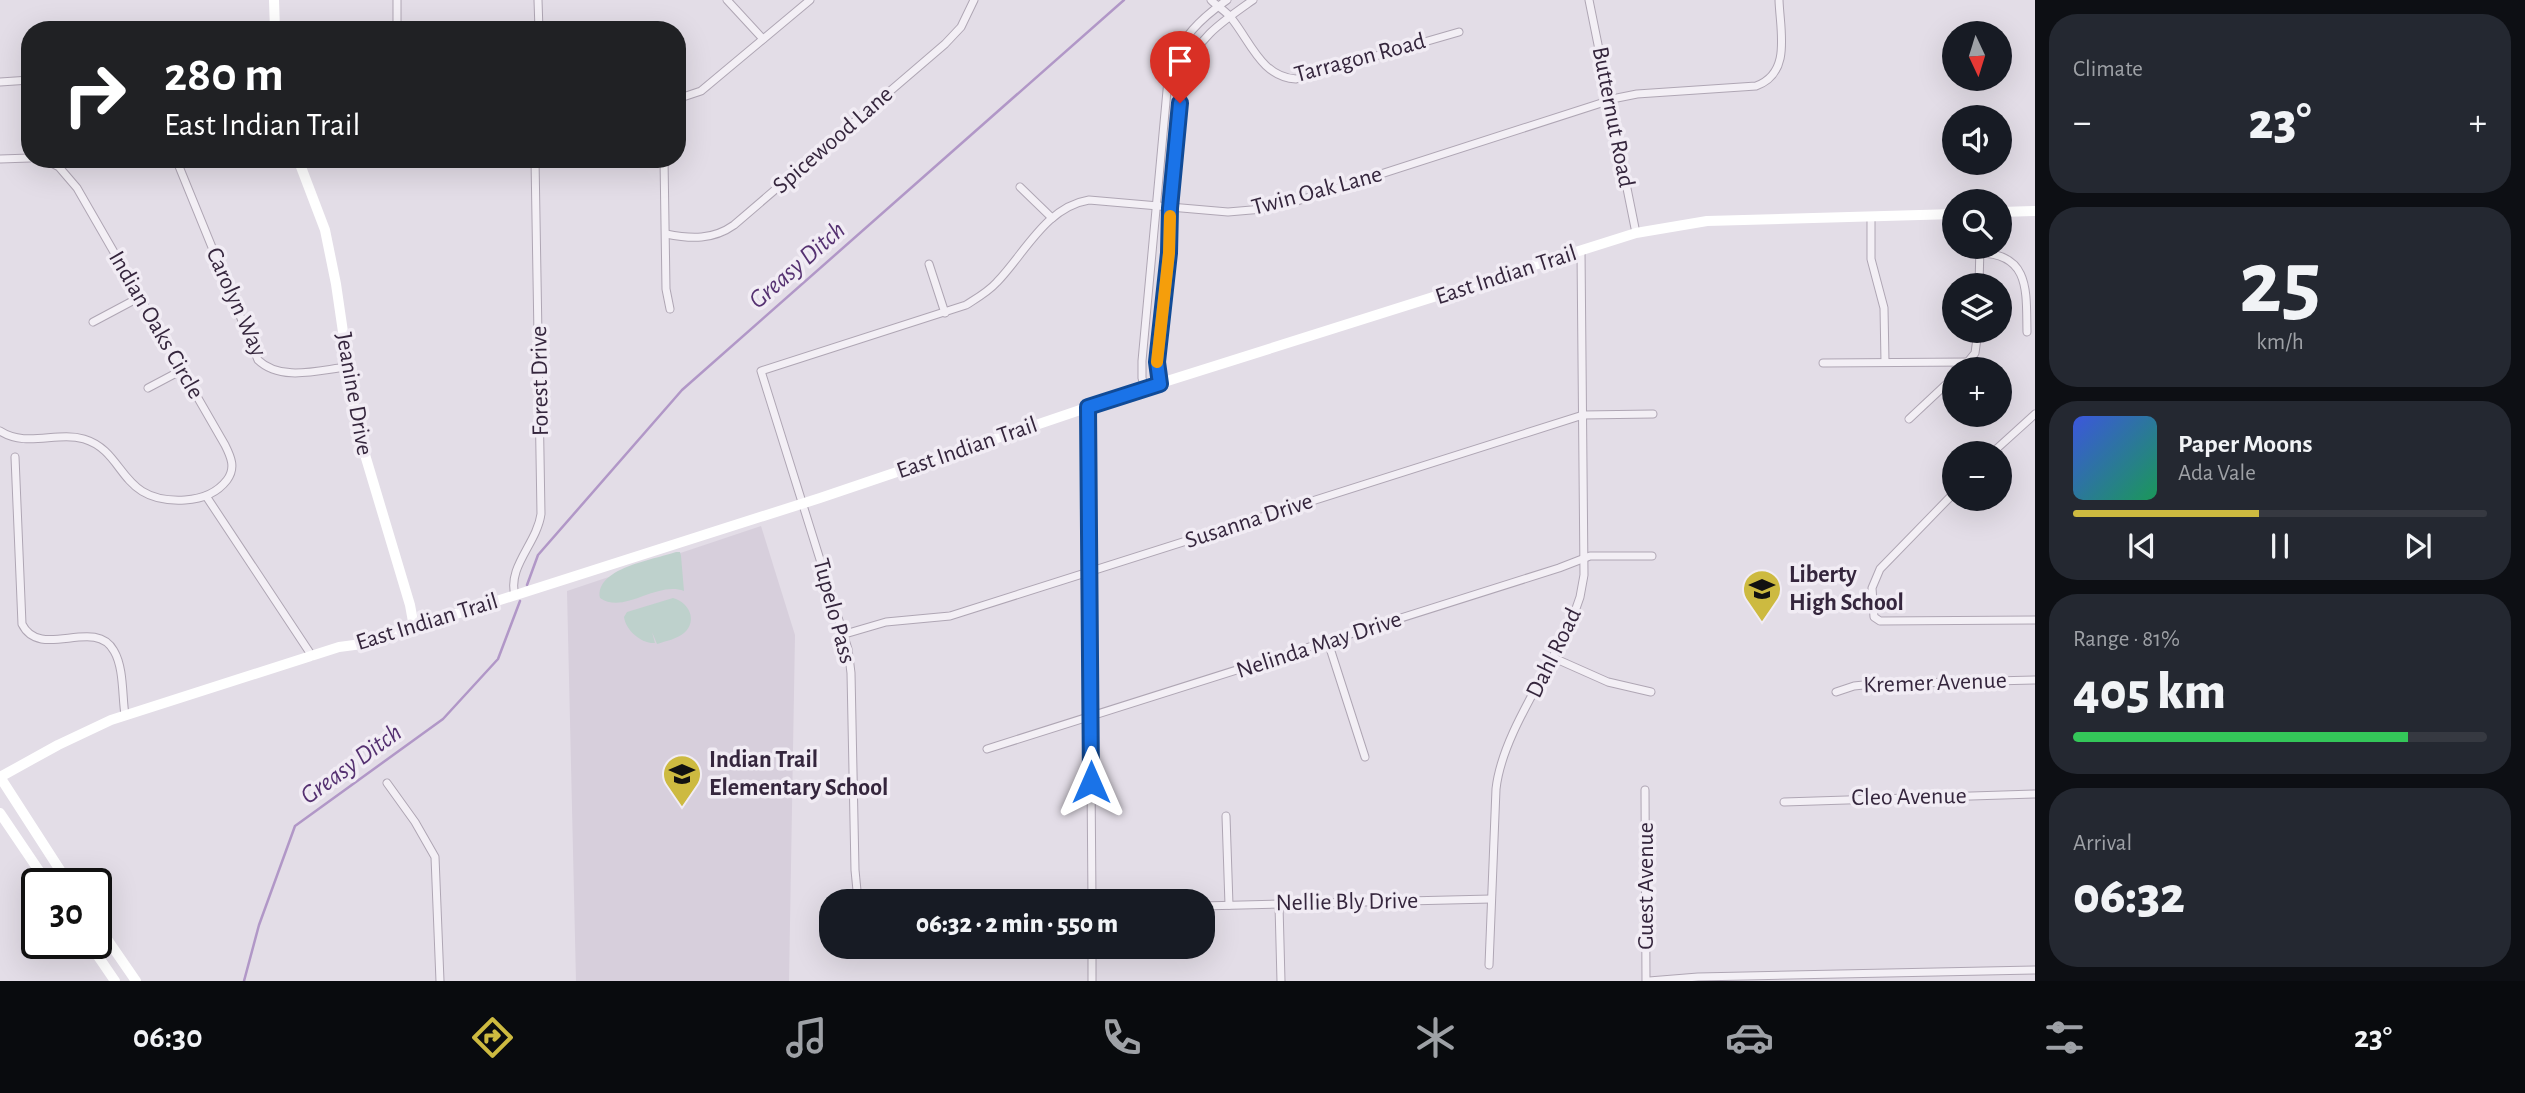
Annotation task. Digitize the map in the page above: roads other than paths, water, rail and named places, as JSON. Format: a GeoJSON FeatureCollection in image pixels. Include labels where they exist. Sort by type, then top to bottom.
{"type":"FeatureCollection","features":[{"type":"Feature","properties":{"kind":"main road"},"geometry":{"type":"LineString","coordinates":[[274,0],[275,21]]}},
{"type":"Feature","properties":{"kind":"main road","name":"Jeanine Drive"},"geometry":{"type":"LineString","coordinates":[[302,168],[314,196],[333,264],[347,367],[365,459],[410,605],[414,627]]}},
{"type":"Feature","properties":{"kind":"main road"},"geometry":{"type":"LineString","coordinates":[[2012,212],[2035,211]]}},
{"type":"Feature","properties":{"kind":"main road","name":"East Indian Trail"},"geometry":{"type":"LineString","coordinates":[[0,777],[87,730],[125,715],[312,656],[362,644],[803,503],[1145,388],[1636,233],[1707,221],[1942,214]]}},
{"type":"Feature","properties":{"kind":"main road"},"geometry":{"type":"LineString","coordinates":[[0,777],[59,868]]}},
{"type":"Feature","properties":{"kind":"main road"},"geometry":{"type":"LineString","coordinates":[[0,813],[37,868]]}},
{"type":"Feature","properties":{"kind":"main road"},"geometry":{"type":"LineString","coordinates":[[112,946],[136,981]]}},
{"type":"Feature","properties":{"kind":"main road"},"geometry":{"type":"LineString","coordinates":[[100,959],[115,981]]}},
{"type":"Feature","properties":{"kind":"street"},"geometry":{"type":"LineString","coordinates":[[397,0],[397,21]]}},
{"type":"Feature","properties":{"kind":"street"},"geometry":{"type":"LineString","coordinates":[[538,0],[539,21]]}},
{"type":"Feature","properties":{"kind":"street"},"geometry":{"type":"LineString","coordinates":[[727,0],[763,39]]}},
{"type":"Feature","properties":{"kind":"street"},"geometry":{"type":"LineString","coordinates":[[686,96],[701,91],[810,0]]}},
{"type":"Feature","properties":{"kind":"street","name":"Spicewood Lane"},"geometry":{"type":"LineString","coordinates":[[666,234],[691,238],[707,237],[734,225],[946,44],[961,27],[974,0]]}},
{"type":"Feature","properties":{"kind":"street"},"geometry":{"type":"LineString","coordinates":[[1145,388],[1142,361],[1153,252],[1154,207],[1169,69],[1192,27],[1214,3],[1227,0]]}},
{"type":"Feature","properties":{"kind":"street"},"geometry":{"type":"LineString","coordinates":[[1160,384],[1157,362],[1184,73],[1194,51],[1204,38],[1253,0]]}},
{"type":"Feature","properties":{"kind":"street","name":"Butternut Road"},"geometry":{"type":"LineString","coordinates":[[1589,0],[1636,233]]}},
{"type":"Feature","properties":{"kind":"street","name":"Twin Oak Lane"},"geometry":{"type":"LineString","coordinates":[[761,371],[966,305],[995,284],[1052,218],[1072,204],[1089,200],[1154,207],[1239,211],[1294,202],[1610,100],[1637,94],[1756,86],[1773,77],[1779,66],[1779,0]]}},
{"type":"Feature","properties":{"kind":"street","name":"Tarragon Road"},"geometry":{"type":"LineString","coordinates":[[1214,3],[1230,16],[1264,65],[1282,78],[1296,79],[1459,32]]}},
{"type":"Feature","properties":{"kind":"street"},"geometry":{"type":"LineString","coordinates":[[0,82],[21,81]]}},
{"type":"Feature","properties":{"kind":"street"},"geometry":{"type":"LineString","coordinates":[[0,159],[21,158]]}},
{"type":"Feature","properties":{"kind":"street","name":"Indian Oaks Circle"},"geometry":{"type":"LineString","coordinates":[[60,168],[78,188],[232,458],[229,477],[219,488],[206,496]]}},
{"type":"Feature","properties":{"kind":"street","name":"Carolyn Way"},"geometry":{"type":"LineString","coordinates":[[180,168],[258,360],[270,369],[283,373],[347,367]]}},
{"type":"Feature","properties":{"kind":"street","name":"Forest Drive"},"geometry":{"type":"LineString","coordinates":[[515,595],[512,586],[514,574],[537,533],[541,514],[535,168]]}},
{"type":"Feature","properties":{"kind":"street"},"geometry":{"type":"LineString","coordinates":[[664,168],[666,289],[670,309]]}},
{"type":"Feature","properties":{"kind":"street"},"geometry":{"type":"LineString","coordinates":[[1020,187],[1052,218]]}},
{"type":"Feature","properties":{"kind":"street"},"geometry":{"type":"LineString","coordinates":[[1871,217],[1871,259],[1884,308],[1885,362]]}},
{"type":"Feature","properties":{"kind":"street","name":"Dahl Road"},"geometry":{"type":"LineString","coordinates":[[1489,965],[1499,769],[1511,738],[1573,617],[1584,575],[1581,251]]}},
{"type":"Feature","properties":{"kind":"street"},"geometry":{"type":"LineString","coordinates":[[2006,259],[2017,268],[2025,286],[2027,331]]}},
{"type":"Feature","properties":{"kind":"street"},"geometry":{"type":"LineString","coordinates":[[929,264],[945,313]]}},
{"type":"Feature","properties":{"kind":"street"},"geometry":{"type":"LineString","coordinates":[[93,323],[140,297]]}},
{"type":"Feature","properties":{"kind":"street"},"geometry":{"type":"LineString","coordinates":[[1823,363],[1942,362]]}},
{"type":"Feature","properties":{"kind":"street"},"geometry":{"type":"LineString","coordinates":[[148,388],[182,370]]}},
{"type":"Feature","properties":{"kind":"street","name":"Tupelo Pass"},"geometry":{"type":"LineString","coordinates":[[761,371],[845,634],[851,673],[857,889]]}},
{"type":"Feature","properties":{"kind":"street"},"geometry":{"type":"LineString","coordinates":[[1909,419],[1942,388]]}},
{"type":"Feature","properties":{"kind":"street"},"geometry":{"type":"LineString","coordinates":[[1088,407],[1092,889]]}},
{"type":"Feature","properties":{"kind":"street","name":"Susanna Drive"},"geometry":{"type":"LineString","coordinates":[[845,634],[886,622],[950,616],[1583,415],[1653,414]]}},
{"type":"Feature","properties":{"kind":"street"},"geometry":{"type":"LineString","coordinates":[[2005,441],[2035,414]]}},
{"type":"Feature","properties":{"kind":"street"},"geometry":{"type":"LineString","coordinates":[[0,431],[15,438],[86,440],[98,446],[132,485],[147,495],[176,501],[206,496],[312,656]]}},
{"type":"Feature","properties":{"kind":"street"},"geometry":{"type":"LineString","coordinates":[[15,457],[22,624],[28,633],[40,639],[92,637],[106,642],[116,654],[125,715]]}},
{"type":"Feature","properties":{"kind":"street"},"geometry":{"type":"LineString","coordinates":[[1942,505],[1875,577],[1872,588],[1873,613],[1877,620],[2035,620]]}},
{"type":"Feature","properties":{"kind":"street","name":"Nelinda May Drive"},"geometry":{"type":"LineString","coordinates":[[987,749],[1583,559],[1596,556],[1652,556]]}},
{"type":"Feature","properties":{"kind":"street"},"geometry":{"type":"LineString","coordinates":[[1328,642],[1365,757]]}},
{"type":"Feature","properties":{"kind":"street"},"geometry":{"type":"LineString","coordinates":[[1554,657],[1608,682],[1651,692]]}},
{"type":"Feature","properties":{"kind":"street","name":"Kremer Avenue"},"geometry":{"type":"LineString","coordinates":[[1836,692],[1873,684],[2035,680]]}},
{"type":"Feature","properties":{"kind":"street"},"geometry":{"type":"LineString","coordinates":[[387,783],[415,822],[435,857],[440,981]]}},
{"type":"Feature","properties":{"kind":"street","name":"Guest Avenue"},"geometry":{"type":"LineString","coordinates":[[1646,790],[1648,981]]}},
{"type":"Feature","properties":{"kind":"street","name":"Cleo Avenue"},"geometry":{"type":"LineString","coordinates":[[1784,802],[2035,794]]}},
{"type":"Feature","properties":{"kind":"street"},"geometry":{"type":"LineString","coordinates":[[1226,816],[1229,905]]}},
{"type":"Feature","properties":{"kind":"street","name":"Nellie Bly Drive"},"geometry":{"type":"LineString","coordinates":[[1215,906],[1491,899]]}},
{"type":"Feature","properties":{"kind":"street"},"geometry":{"type":"LineString","coordinates":[[1279,905],[1280,981]]}},
{"type":"Feature","properties":{"kind":"street"},"geometry":{"type":"LineString","coordinates":[[1092,959],[1092,981]]}},
{"type":"Feature","properties":{"kind":"street"},"geometry":{"type":"LineString","coordinates":[[1648,981],[1698,977],[2035,970]]}},
{"type":"Feature","properties":{"kind":"waterway","name":"Greasy Ditch"},"geometry":{"type":"LineString","coordinates":[[527,585],[538,555],[682,390],[1124,0]]}},
{"type":"Feature","properties":{"kind":"waterway","name":"Greasy Ditch"},"geometry":{"type":"LineString","coordinates":[[244,981],[259,925],[295,826],[443,719],[498,659],[520,601]]}},
{"type":"Feature","properties":{"kind":"place","name":"Liberty High School"},"geometry":{"type":"Point","coordinates":[1762,623]}},
{"type":"Feature","properties":{"kind":"place","name":"Indian Trail Elementary School"},"geometry":{"type":"Point","coordinates":[682,808]}}]}
